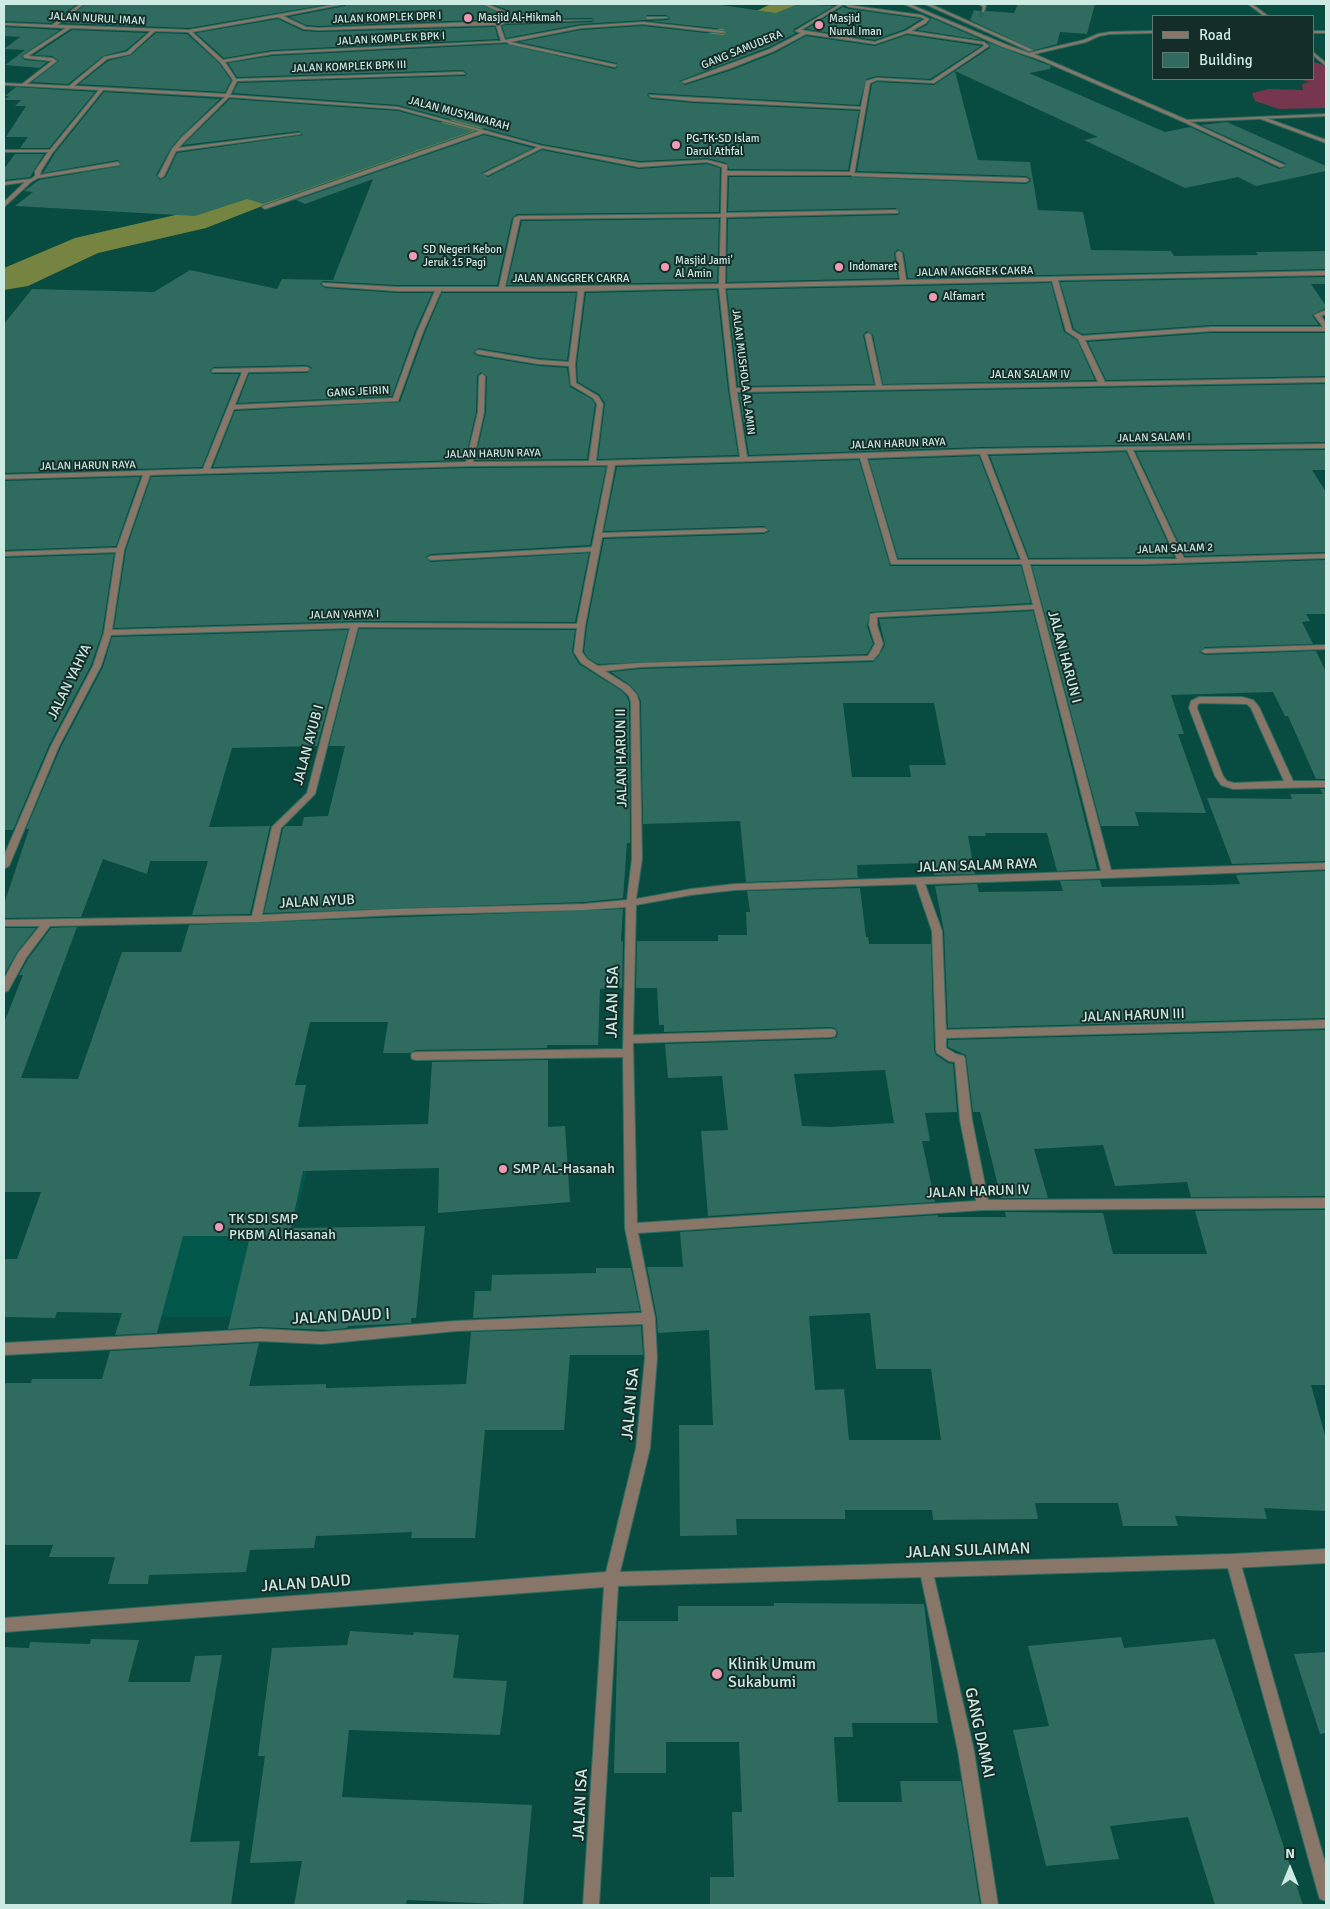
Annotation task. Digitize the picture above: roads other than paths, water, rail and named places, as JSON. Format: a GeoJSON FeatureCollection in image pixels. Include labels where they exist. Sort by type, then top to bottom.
{"type":"FeatureCollection","features":[{"type":"Feature","properties":{"kind":"street"},"geometry":{"type":"LineString","coordinates":[[54,25],[82,4]]}},
{"type":"Feature","properties":{"kind":"street","name":"JALAN KOMPLEK DPR I"},"geometry":{"type":"LineString","coordinates":[[189,31],[342,4]]}},
{"type":"Feature","properties":{"kind":"street"},"geometry":{"type":"LineString","coordinates":[[484,4],[501,10],[506,18],[506,22]]}},
{"type":"Feature","properties":{"kind":"street"},"geometry":{"type":"LineString","coordinates":[[806,32],[875,43],[907,32],[925,22],[926,17],[844,4]]}},
{"type":"Feature","properties":{"kind":"street","name":"GANG SAMUDERA"},"geometry":{"type":"LineString","coordinates":[[806,32],[797,31],[844,4]]}},
{"type":"Feature","properties":{"kind":"street"},"geometry":{"type":"LineString","coordinates":[[906,4],[954,26],[1043,59],[1186,121],[1282,166]]}},
{"type":"Feature","properties":{"kind":"street"},"geometry":{"type":"LineString","coordinates":[[927,4],[976,24],[1036,53],[1043,59]]}},
{"type":"Feature","properties":{"kind":"street"},"geometry":{"type":"LineString","coordinates":[[981,4],[985,7],[983,11]]}},
{"type":"Feature","properties":{"kind":"street"},"geometry":{"type":"LineString","coordinates":[[1250,4],[1265,15]]}},
{"type":"Feature","properties":{"kind":"street","name":"JALAN KOMPLEK DPR I"},"geometry":{"type":"LineString","coordinates":[[278,15],[305,28],[319,29],[498,24]]}},
{"type":"Feature","properties":{"kind":"street"},"geometry":{"type":"LineString","coordinates":[[976,24],[980,17]]}},
{"type":"Feature","properties":{"kind":"street"},"geometry":{"type":"LineString","coordinates":[[503,42],[498,24],[506,22],[666,18]]}},
{"type":"Feature","properties":{"kind":"street"},"geometry":{"type":"LineString","coordinates":[[503,42],[581,27],[643,23],[722,32]]}},
{"type":"Feature","properties":{"kind":"street","name":"JALAN NURUL IMAN"},"geometry":{"type":"LineString","coordinates":[[4,24],[189,31]]}},
{"type":"Feature","properties":{"kind":"street"},"geometry":{"type":"LineString","coordinates":[[954,26],[976,24]]}},
{"type":"Feature","properties":{"kind":"street"},"geometry":{"type":"LineString","coordinates":[[23,85],[55,61],[25,56],[71,26]]}},
{"type":"Feature","properties":{"kind":"street"},"geometry":{"type":"LineString","coordinates":[[70,88],[106,58],[128,53],[153,30]]}},
{"type":"Feature","properties":{"kind":"street"},"geometry":{"type":"LineString","coordinates":[[161,176],[174,150],[227,96],[235,80],[222,61],[189,31]]}},
{"type":"Feature","properties":{"kind":"street","name":"GANG SAMUDERA"},"geometry":{"type":"LineString","coordinates":[[683,82],[755,57],[806,32]]}},
{"type":"Feature","properties":{"kind":"street"},"geometry":{"type":"LineString","coordinates":[[852,174],[868,82],[871,80],[932,82],[987,46],[984,43],[907,32]]}},
{"type":"Feature","properties":{"kind":"street"},"geometry":{"type":"LineString","coordinates":[[1027,54],[1084,41],[1105,34],[1152,32]]}},
{"type":"Feature","properties":{"kind":"street"},"geometry":{"type":"LineString","coordinates":[[503,42],[616,66]]}},
{"type":"Feature","properties":{"kind":"street","name":"JALAN KOMPLEK BPK I"},"geometry":{"type":"LineString","coordinates":[[222,61],[272,54],[503,42]]}},
{"type":"Feature","properties":{"kind":"street"},"geometry":{"type":"LineString","coordinates":[[1315,55],[1326,65]]}},
{"type":"Feature","properties":{"kind":"street","name":"JALAN KOMPLEK BPK III"},"geometry":{"type":"LineString","coordinates":[[235,80],[463,73]]}},
{"type":"Feature","properties":{"kind":"street","name":"JALAN MUSYAWARAH"},"geometry":{"type":"LineString","coordinates":[[4,84],[227,96],[398,108],[542,148],[639,165],[707,161],[725,166],[725,173]]}},
{"type":"Feature","properties":{"kind":"street"},"geometry":{"type":"LineString","coordinates":[[37,177],[38,171],[51,151],[102,90]]}},
{"type":"Feature","properties":{"kind":"street"},"geometry":{"type":"LineString","coordinates":[[652,96],[693,100],[863,108]]}},
{"type":"Feature","properties":{"kind":"street"},"geometry":{"type":"LineString","coordinates":[[1186,121],[1326,115]]}},
{"type":"Feature","properties":{"kind":"street"},"geometry":{"type":"LineString","coordinates":[[1263,118],[1326,142]]}},
{"type":"Feature","properties":{"kind":"street"},"geometry":{"type":"LineString","coordinates":[[265,207],[482,132]]}},
{"type":"Feature","properties":{"kind":"street"},"geometry":{"type":"LineString","coordinates":[[174,150],[298,134]]}},
{"type":"Feature","properties":{"kind":"street"},"geometry":{"type":"LineString","coordinates":[[486,174],[542,148]]}},
{"type":"Feature","properties":{"kind":"street"},"geometry":{"type":"LineString","coordinates":[[4,151],[51,151]]}},
{"type":"Feature","properties":{"kind":"street"},"geometry":{"type":"LineString","coordinates":[[4,205],[29,181],[37,177],[118,164]]}},
{"type":"Feature","properties":{"kind":"street"},"geometry":{"type":"LineString","coordinates":[[722,287],[725,173],[852,174],[1026,180]]}},
{"type":"Feature","properties":{"kind":"street"},"geometry":{"type":"LineString","coordinates":[[4,183],[29,181]]}},
{"type":"Feature","properties":{"kind":"street"},"geometry":{"type":"LineString","coordinates":[[502,289],[517,218],[520,217],[724,216],[896,212]]}},
{"type":"Feature","properties":{"kind":"street"},"geometry":{"type":"LineString","coordinates":[[899,253],[903,283]]}},
{"type":"Feature","properties":{"kind":"street","name":"JALAN ANGGREK CAKRA"},"geometry":{"type":"LineString","coordinates":[[325,284],[397,289],[581,289],[1326,273]]}},
{"type":"Feature","properties":{"kind":"street"},"geometry":{"type":"LineString","coordinates":[[1055,280],[1069,331],[1081,338],[1211,329],[1326,328]]}},
{"type":"Feature","properties":{"kind":"street","name":"JALAN MUSHOLA AL AMIN"},"geometry":{"type":"LineString","coordinates":[[722,287],[744,459]]}},
{"type":"Feature","properties":{"kind":"street","name":"GANG JEIRIN"},"geometry":{"type":"LineString","coordinates":[[232,407],[396,400],[420,332],[438,289]]}},
{"type":"Feature","properties":{"kind":"street"},"geometry":{"type":"LineString","coordinates":[[581,289],[572,364],[573,384],[596,397],[600,404],[592,463]]}},
{"type":"Feature","properties":{"kind":"street"},"geometry":{"type":"LineString","coordinates":[[1326,312],[1317,315],[1326,328]]}},
{"type":"Feature","properties":{"kind":"street"},"geometry":{"type":"LineString","coordinates":[[868,335],[879,386]]}},
{"type":"Feature","properties":{"kind":"street"},"geometry":{"type":"LineString","coordinates":[[1081,338],[1103,385]]}},
{"type":"Feature","properties":{"kind":"street"},"geometry":{"type":"LineString","coordinates":[[478,352],[539,362],[572,364]]}},
{"type":"Feature","properties":{"kind":"street"},"geometry":{"type":"LineString","coordinates":[[214,371],[307,369]]}},
{"type":"Feature","properties":{"kind":"street"},"geometry":{"type":"LineString","coordinates":[[206,471],[246,370]]}},
{"type":"Feature","properties":{"kind":"street"},"geometry":{"type":"LineString","coordinates":[[469,464],[481,412],[482,376]]}},
{"type":"Feature","properties":{"kind":"street","name":"JALAN SALAM IV"},"geometry":{"type":"LineString","coordinates":[[734,390],[879,386],[1103,385],[1326,380]]}},
{"type":"Feature","properties":{"kind":"street","name":"JALAN SALAM I"},"geometry":{"type":"LineString","coordinates":[[982,451],[1326,446]]}},
{"type":"Feature","properties":{"kind":"street"},"geometry":{"type":"LineString","coordinates":[[1129,448],[1181,560]]}},
{"type":"Feature","properties":{"kind":"street","name":"JALAN HARUN RAYA"},"geometry":{"type":"LineString","coordinates":[[4,477],[469,464],[612,463],[982,451]]}},
{"type":"Feature","properties":{"kind":"street","name":"JALAN HARUN I"},"geometry":{"type":"LineString","coordinates":[[982,451],[1025,561],[1107,875]]}},
{"type":"Feature","properties":{"kind":"street","name":"JALAN SALAM 2"},"geometry":{"type":"LineString","coordinates":[[863,456],[894,562],[1144,562],[1326,556]]}},
{"type":"Feature","properties":{"kind":"street","name":"JALAN HARUN II"},"geometry":{"type":"LineString","coordinates":[[612,463],[581,626],[578,652],[584,661],[626,688],[633,695],[635,702],[637,859],[631,903]]}},
{"type":"Feature","properties":{"kind":"street","name":"JALAN YAHYA"},"geometry":{"type":"LineString","coordinates":[[4,866],[54,746],[97,666],[108,633],[120,550],[147,474]]}},
{"type":"Feature","properties":{"kind":"street"},"geometry":{"type":"LineString","coordinates":[[599,535],[764,530]]}},
{"type":"Feature","properties":{"kind":"street"},"geometry":{"type":"LineString","coordinates":[[4,554],[120,550]]}},
{"type":"Feature","properties":{"kind":"street"},"geometry":{"type":"LineString","coordinates":[[431,558],[596,550]]}},
{"type":"Feature","properties":{"kind":"street"},"geometry":{"type":"LineString","coordinates":[[597,669],[640,665],[870,658],[876,652],[879,644],[873,616],[1036,607]]}},
{"type":"Feature","properties":{"kind":"street","name":"JALAN YAHYA I"},"geometry":{"type":"LineString","coordinates":[[108,633],[355,625],[581,626]]}},
{"type":"Feature","properties":{"kind":"street","name":"JALAN AYUB I"},"geometry":{"type":"LineString","coordinates":[[256,919],[277,827],[311,794],[355,625]]}},
{"type":"Feature","properties":{"kind":"street"},"geometry":{"type":"LineString","coordinates":[[1205,651],[1326,647]]}},
{"type":"Feature","properties":{"kind":"street"},"geometry":{"type":"LineString","coordinates":[[1290,784],[1254,706],[1250,702],[1242,700],[1199,700],[1194,703],[1194,708],[1218,776],[1224,783],[1234,786],[1326,784]]}},
{"type":"Feature","properties":{"kind":"street","name":"JALAN SALAM RAYA"},"geometry":{"type":"LineString","coordinates":[[631,903],[691,892],[735,887],[920,882],[1326,866]]}},
{"type":"Feature","properties":{"kind":"street"},"geometry":{"type":"LineString","coordinates":[[920,882],[937,931],[941,1050],[953,1058],[960,1059],[966,1120],[983,1205]]}},
{"type":"Feature","properties":{"kind":"street","name":"JALAN AYUB"},"geometry":{"type":"LineString","coordinates":[[4,923],[256,919],[395,912],[584,907],[631,903]]}},
{"type":"Feature","properties":{"kind":"street","name":"JALAN ISA"},"geometry":{"type":"LineString","coordinates":[[591,1905],[611,1579],[643,1448],[651,1358],[649,1318],[631,1228],[628,1039],[631,903]]}},
{"type":"Feature","properties":{"kind":"street"},"geometry":{"type":"LineString","coordinates":[[4,988],[22,956],[48,922]]}},
{"type":"Feature","properties":{"kind":"street","name":"JALAN HARUN III"},"geometry":{"type":"LineString","coordinates":[[940,1034],[1326,1024]]}},
{"type":"Feature","properties":{"kind":"street"},"geometry":{"type":"LineString","coordinates":[[628,1039],[831,1033]]}},
{"type":"Feature","properties":{"kind":"street"},"geometry":{"type":"LineString","coordinates":[[416,1056],[629,1053]]}},
{"type":"Feature","properties":{"kind":"street","name":"JALAN HARUN IV"},"geometry":{"type":"LineString","coordinates":[[631,1228],[983,1205],[1326,1203]]}},
{"type":"Feature","properties":{"kind":"street","name":"JALAN DAUD I"},"geometry":{"type":"LineString","coordinates":[[4,1349],[260,1335],[322,1338],[456,1326],[649,1318]]}},
{"type":"Feature","properties":{"kind":"street","name":"JALAN SULAIMAN"},"geometry":{"type":"LineString","coordinates":[[611,1579],[1233,1561],[1326,1556]]}},
{"type":"Feature","properties":{"kind":"street"},"geometry":{"type":"LineString","coordinates":[[1233,1561],[1326,1893]]}},
{"type":"Feature","properties":{"kind":"street","name":"GANG DAMAI"},"geometry":{"type":"LineString","coordinates":[[926,1570],[966,1751],[990,1905]]}},
{"type":"Feature","properties":{"kind":"street","name":"JALAN DAUD"},"geometry":{"type":"LineString","coordinates":[[4,1625],[611,1579]]}},
{"type":"Feature","properties":{"kind":"waterway"},"geometry":{"type":"LineString","coordinates":[[692,49],[711,43],[791,4]]}},
{"type":"Feature","properties":{"kind":"waterway"},"geometry":{"type":"LineString","coordinates":[[4,279],[15,278],[87,245],[194,221],[276,189],[496,114],[506,106],[550,92]]}},
{"type":"Feature","properties":{"kind":"tunnel"},"geometry":{"type":"LineString","coordinates":[[980,17],[983,11]]}},
{"type":"Feature","properties":{"kind":"place","name":"Masjid Al-Hikmah"},"geometry":{"type":"Point","coordinates":[468,18]}},
{"type":"Feature","properties":{"kind":"place","name":"Masjid Nurul Iman"},"geometry":{"type":"Point","coordinates":[819,25]}},
{"type":"Feature","properties":{"kind":"place","name":"PG-TK-SD Islam Darul Athfal"},"geometry":{"type":"Point","coordinates":[676,145]}},
{"type":"Feature","properties":{"kind":"place","name":"SD Negeri Kebon Jeruk 15 Pagi"},"geometry":{"type":"Point","coordinates":[413,256]}},
{"type":"Feature","properties":{"kind":"place","name":"Masjid Jami' Al Amin"},"geometry":{"type":"Point","coordinates":[665,267]}},
{"type":"Feature","properties":{"kind":"place","name":"Indomaret"},"geometry":{"type":"Point","coordinates":[839,267]}},
{"type":"Feature","properties":{"kind":"place","name":"Alfamart"},"geometry":{"type":"Point","coordinates":[933,297]}},
{"type":"Feature","properties":{"kind":"place","name":"SMP AL-Hasanah"},"geometry":{"type":"Point","coordinates":[503,1169]}},
{"type":"Feature","properties":{"kind":"place","name":"TK SDI SMP PKBM Al Hasanah"},"geometry":{"type":"Point","coordinates":[219,1227]}},
{"type":"Feature","properties":{"kind":"place","name":"Klinik Umum Sukabumi"},"geometry":{"type":"Point","coordinates":[717,1674]}}]}
